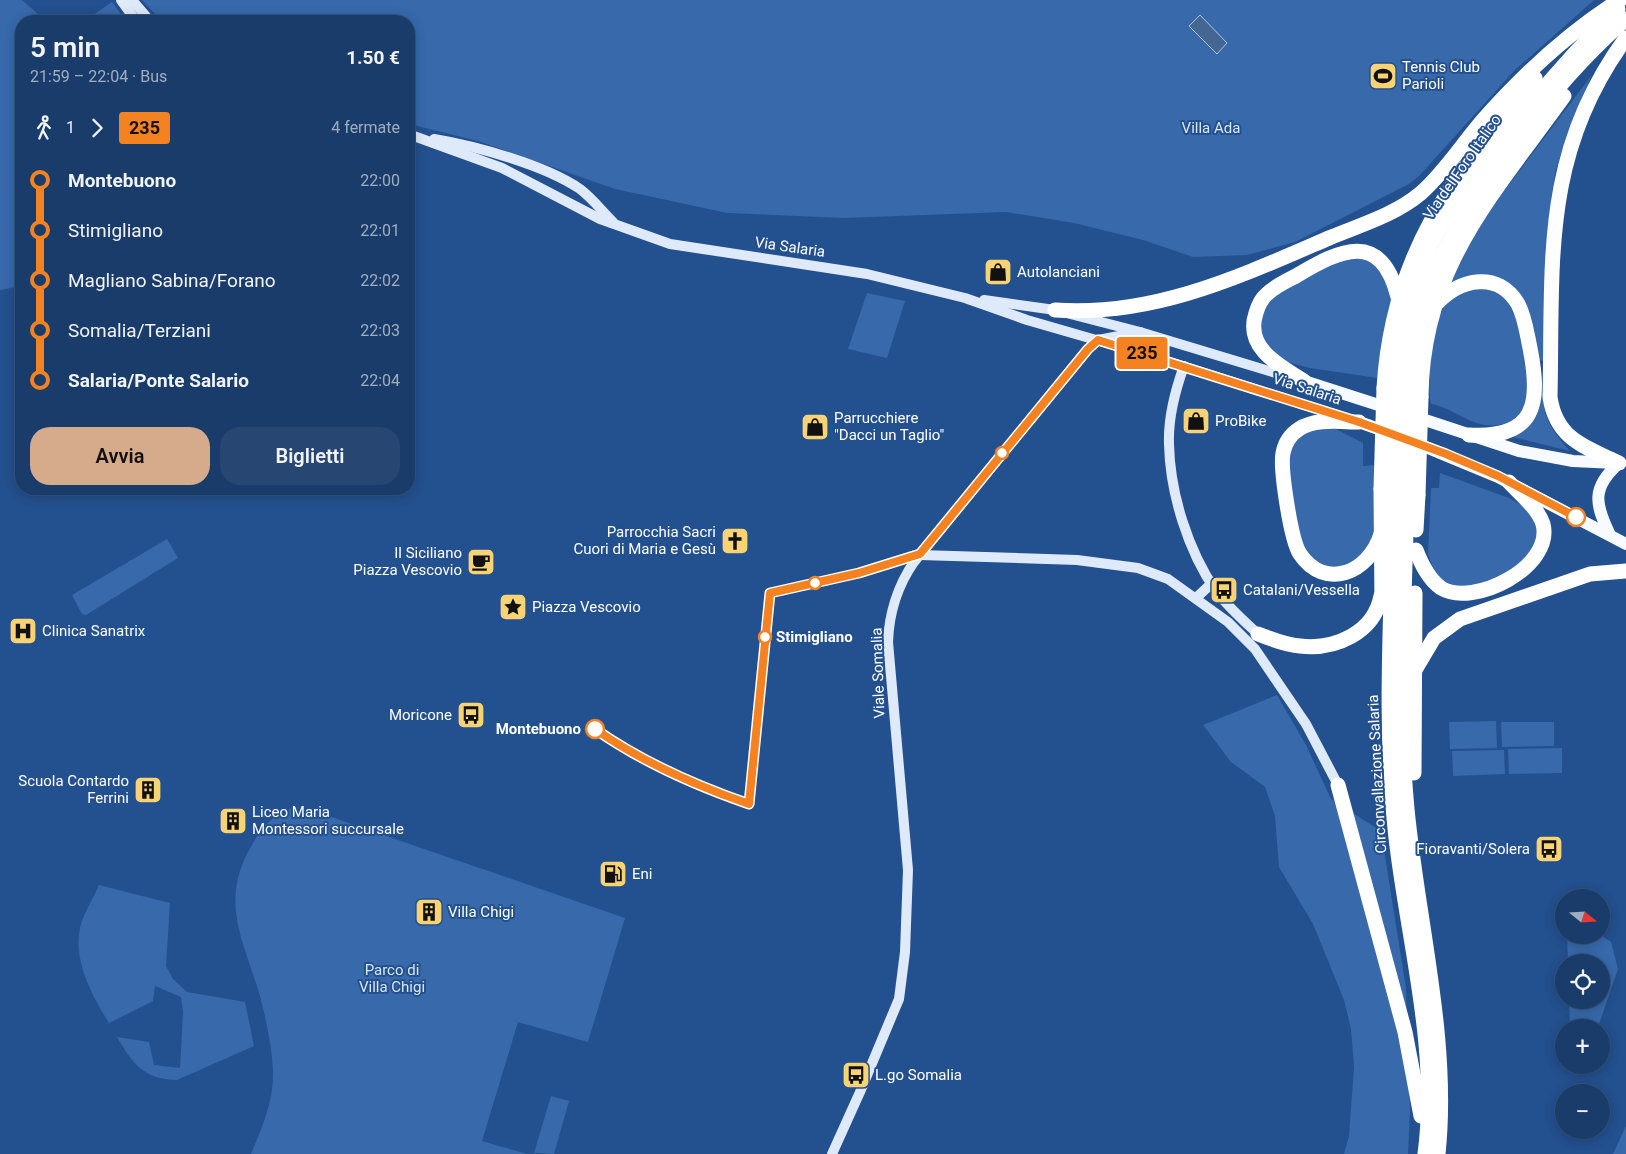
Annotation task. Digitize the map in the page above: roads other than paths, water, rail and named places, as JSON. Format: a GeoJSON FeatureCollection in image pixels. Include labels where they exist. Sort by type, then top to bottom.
{"type":"FeatureCollection","features":[{"type":"Feature","properties":{"kind":"highway"},"geometry":{"type":"LineString","coordinates":[[1055,310],[1090,311],[1124,308],[1182,297],[1279,260],[1398,208],[1428,186],[1495,107],[1524,77],[1588,21],[1620,0]]}},
{"type":"Feature","properties":{"kind":"highway","name":"Via del Foro Italico"},"geometry":{"type":"LineString","coordinates":[[1403,392],[1399,354],[1408,308],[1423,263],[1441,228],[1460,197],[1527,106],[1576,50],[1626,2]]}},
{"type":"Feature","properties":{"kind":"highway","name":"Via del Foro Italico"},"geometry":{"type":"LineString","coordinates":[[1403,392],[1418,317],[1432,273],[1447,241],[1465,211],[1545,104],[1626,19]]}},
{"type":"Feature","properties":{"kind":"highway"},"geometry":{"type":"LineString","coordinates":[[1509,482],[1532,507],[1543,526],[1540,547],[1533,561],[1525,568],[1479,591],[1457,594],[1444,590],[1433,581],[1416,550],[1400,492],[1403,392],[1387,346],[1398,297],[1416,248],[1442,200],[1508,111],[1572,35]]}},
{"type":"Feature","properties":{"kind":"highway"},"geometry":{"type":"LineString","coordinates":[[1622,463],[1581,445],[1569,436],[1557,421],[1550,397],[1555,228],[1561,181],[1570,146],[1585,104],[1626,38]]}},
{"type":"Feature","properties":{"kind":"highway"},"geometry":{"type":"LineString","coordinates":[[1403,392],[1422,361],[1434,306],[1447,269],[1471,225],[1604,40]]}},
{"type":"Feature","properties":{"kind":"highway"},"geometry":{"type":"LineString","coordinates":[[1304,381],[1271,360],[1256,341],[1254,317],[1266,294],[1330,257],[1352,250],[1368,254],[1384,264],[1391,275],[1398,297]]}},
{"type":"Feature","properties":{"kind":"highway"},"geometry":{"type":"LineString","coordinates":[[1434,306],[1458,286],[1480,281],[1496,286],[1508,293],[1518,304],[1522,315],[1536,375],[1536,390],[1532,405],[1521,423],[1506,432],[1491,435],[1469,435]]}},
{"type":"Feature","properties":{"kind":"highway","name":"Circonvallazione Salaria"},"geometry":{"type":"LineString","coordinates":[[1403,392],[1400,492],[1389,695],[1396,838],[1419,987],[1426,1053],[1430,1153]]}},
{"type":"Feature","properties":{"kind":"highway"},"geometry":{"type":"LineString","coordinates":[[1359,422],[1308,424],[1298,430],[1286,443],[1282,465],[1294,544],[1302,557],[1323,571],[1340,573],[1355,569],[1370,557],[1400,492]]}},
{"type":"Feature","properties":{"kind":"highway","name":"Circonvallazione Salaria"},"geometry":{"type":"LineString","coordinates":[[1400,492],[1402,711],[1406,806],[1438,1040],[1441,1101],[1430,1153]]}},
{"type":"Feature","properties":{"kind":"highway"},"geometry":{"type":"LineString","coordinates":[[1380,534],[1383,650],[1389,695]]}},
{"type":"Feature","properties":{"kind":"highway"},"geometry":{"type":"LineString","coordinates":[[1406,806],[1414,772],[1416,550]]}},
{"type":"Feature","properties":{"kind":"highway"},"geometry":{"type":"LineString","coordinates":[[1414,674],[1434,638],[1457,621],[1590,574],[1626,571]]}},
{"type":"Feature","properties":{"kind":"highway"},"geometry":{"type":"LineString","coordinates":[[1258,634],[1282,643],[1301,647],[1322,646],[1346,639],[1364,629],[1372,620],[1382,592]]}},
{"type":"Feature","properties":{"kind":"highway"},"geometry":{"type":"LineString","coordinates":[[1338,785],[1405,1032],[1430,1153]]}},
{"type":"Feature","properties":{"kind":"main road"},"geometry":{"type":"LineString","coordinates":[[121,0],[132,15]]}},
{"type":"Feature","properties":{"kind":"main road"},"geometry":{"type":"LineString","coordinates":[[132,0],[145,15]]}},
{"type":"Feature","properties":{"kind":"main road","name":"Via Salaria"},"geometry":{"type":"LineString","coordinates":[[415,136],[446,141],[494,153],[562,180],[584,192],[613,222]]}},
{"type":"Feature","properties":{"kind":"main road","name":"Via Salaria"},"geometry":{"type":"LineString","coordinates":[[415,137],[502,168],[600,220],[613,222],[638,234],[670,244],[867,274],[965,298],[1027,320],[1184,366],[1359,422],[1466,462],[1509,482],[1626,544]]}},
{"type":"Feature","properties":{"kind":"main road","name":"Via Salaria"},"geometry":{"type":"LineString","coordinates":[[965,298],[1055,310],[1140,332],[1304,381],[1469,435],[1537,455],[1573,461],[1622,463]]}},
{"type":"Feature","properties":{"kind":"main road"},"geometry":{"type":"LineString","coordinates":[[1098,340],[1140,332]]}},
{"type":"Feature","properties":{"kind":"main road","name":"Viale Somalia"},"geometry":{"type":"LineString","coordinates":[[832,1154],[863,1086],[898,999],[906,940],[908,870],[888,636],[900,586],[920,554],[1088,349],[1098,340]]}},
{"type":"Feature","properties":{"kind":"main road"},"geometry":{"type":"LineString","coordinates":[[1184,366],[1170,424],[1170,463],[1184,523],[1202,568],[1211,584],[1229,607],[1258,634]]}},
{"type":"Feature","properties":{"kind":"main road"},"geometry":{"type":"LineString","coordinates":[[1610,535],[1598,511],[1597,498],[1602,481],[1622,463]]}},
{"type":"Feature","properties":{"kind":"main road"},"geometry":{"type":"LineString","coordinates":[[920,554],[1064,558],[1132,566],[1161,576],[1196,598],[1237,630],[1262,659],[1306,724],[1338,785]]}},
{"type":"Feature","properties":{"kind":"main road"},"geometry":{"type":"LineString","coordinates":[[1196,598],[1211,584]]}},
{"type":"Feature","properties":{"kind":"place","name":"Tennis Club Parioli"},"geometry":{"type":"Point","coordinates":[1383,76]}},
{"type":"Feature","properties":{"kind":"place","name":"Autolanciani"},"geometry":{"type":"Point","coordinates":[998,272]}},
{"type":"Feature","properties":{"kind":"place","name":"ProBike"},"geometry":{"type":"Point","coordinates":[1196,421]}},
{"type":"Feature","properties":{"kind":"place","name":"Parrucchiere \"Dacci un Taglio\""},"geometry":{"type":"Point","coordinates":[815,427]}},
{"type":"Feature","properties":{"kind":"place","name":"Parrocchia Sacri Cuori di Maria e Gesù"},"geometry":{"type":"Point","coordinates":[735,541]}},
{"type":"Feature","properties":{"kind":"place","name":"Il Siciliano Piazza Vescovio"},"geometry":{"type":"Point","coordinates":[481,562]}},
{"type":"Feature","properties":{"kind":"place","name":"Catalani/Vessella"},"geometry":{"type":"Point","coordinates":[1224,590]}},
{"type":"Feature","properties":{"kind":"place","name":"Piazza Vescovio"},"geometry":{"type":"Point","coordinates":[513,607]}},
{"type":"Feature","properties":{"kind":"place","name":"Clinica Sanatrix"},"geometry":{"type":"Point","coordinates":[23,631]}},
{"type":"Feature","properties":{"kind":"place","name":"Stimigliano"},"geometry":{"type":"Point","coordinates":[765,637]}},
{"type":"Feature","properties":{"kind":"place","name":"Moricone"},"geometry":{"type":"Point","coordinates":[471,715]}},
{"type":"Feature","properties":{"kind":"place","name":"Montebuono"},"geometry":{"type":"Point","coordinates":[595,729]}},
{"type":"Feature","properties":{"kind":"place","name":"Scuola Contardo Ferrini"},"geometry":{"type":"Point","coordinates":[148,790]}},
{"type":"Feature","properties":{"kind":"place","name":"Liceo Maria Montessori succursale"},"geometry":{"type":"Point","coordinates":[233,821]}},
{"type":"Feature","properties":{"kind":"place","name":"Fioravanti/Solera"},"geometry":{"type":"Point","coordinates":[1549,849]}},
{"type":"Feature","properties":{"kind":"place","name":"Eni"},"geometry":{"type":"Point","coordinates":[613,874]}},
{"type":"Feature","properties":{"kind":"place","name":"Villa Chigi"},"geometry":{"type":"Point","coordinates":[429,912]}},
{"type":"Feature","properties":{"kind":"place","name":"L.go Somalia"},"geometry":{"type":"Point","coordinates":[856,1075]}},
{"type":"Feature","properties":{"kind":"park label","name":"Villa Ada"},"geometry":{"type":"Point","coordinates":[1211,128]}},
{"type":"Feature","properties":{"kind":"park label","name":"Parco di Villa Chigi"},"geometry":{"type":"Point","coordinates":[392,978]}}]}
